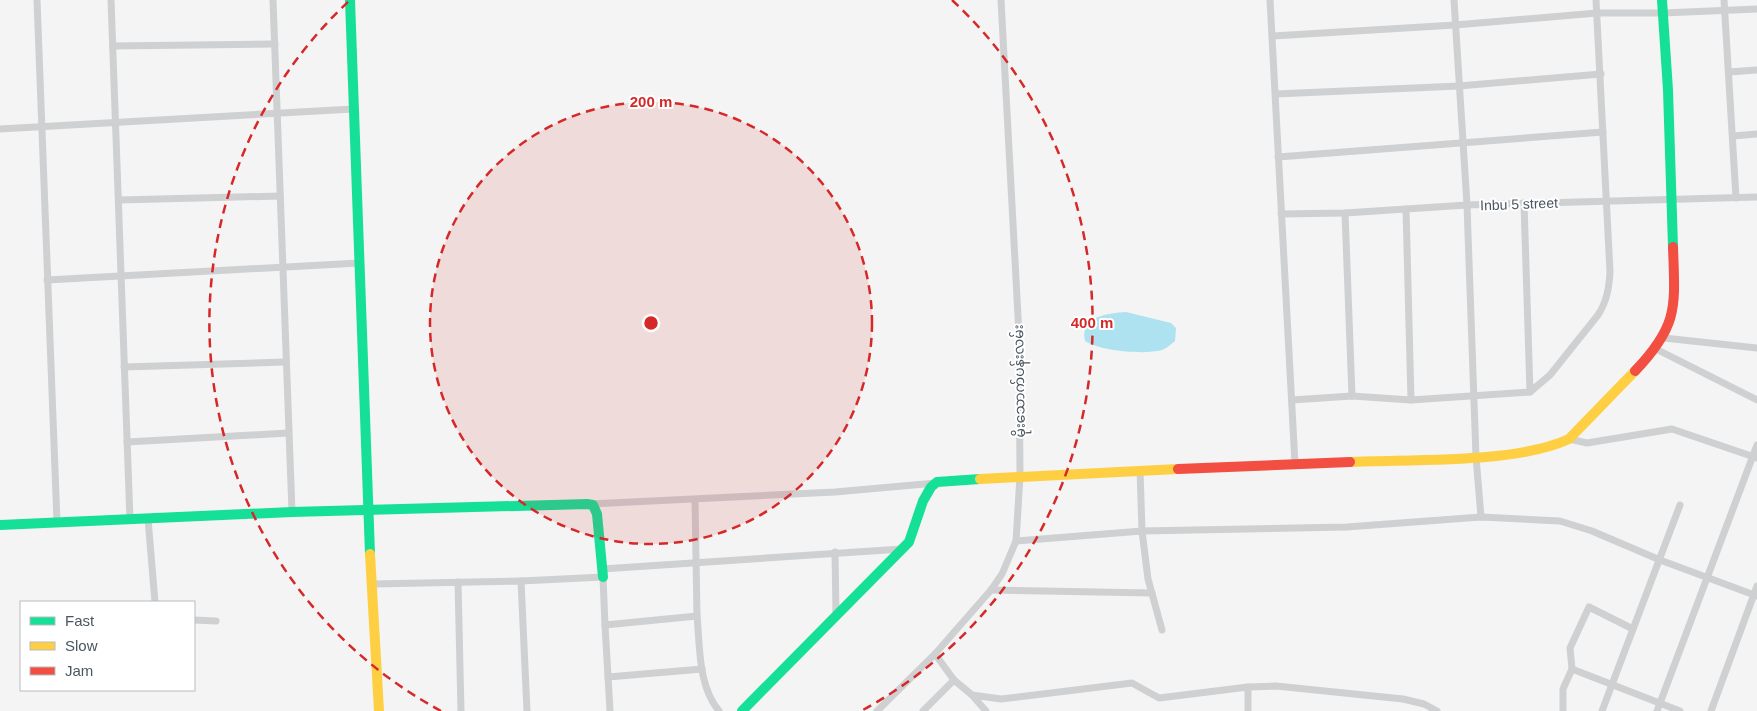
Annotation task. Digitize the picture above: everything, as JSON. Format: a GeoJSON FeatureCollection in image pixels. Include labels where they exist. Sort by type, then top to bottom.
{"type":"FeatureCollection","features":[{"type":"Feature","properties":{"kind":"street"},"geometry":{"type":"LineString","coordinates":[[37,0],[57,522]]}},
{"type":"Feature","properties":{"kind":"street"},"geometry":{"type":"LineString","coordinates":[[111,0],[130,520]]}},
{"type":"Feature","properties":{"kind":"street"},"geometry":{"type":"LineString","coordinates":[[273,0],[292,512]]}},
{"type":"Feature","properties":{"kind":"street"},"geometry":{"type":"LineString","coordinates":[[350,0],[368,510],[380,711]]}},
{"type":"Feature","properties":{"kind":"street","name":"မိုးသောက်ပန်းလမ်း"},"geometry":{"type":"LineString","coordinates":[[877,711],[935,654],[991,590],[1002,574],[1016,541],[1020,476],[1019,335],[1001,0]]}},
{"type":"Feature","properties":{"kind":"street"},"geometry":{"type":"LineString","coordinates":[[1270,0],[1295,464]]}},
{"type":"Feature","properties":{"kind":"street"},"geometry":{"type":"LineString","coordinates":[[1454,0],[1467,205],[1473,396],[1481,517]]}},
{"type":"Feature","properties":{"kind":"street"},"geometry":{"type":"LineString","coordinates":[[1292,400],[1352,396],[1411,400],[1530,392],[1550,375],[1605,304],[1610,272],[1596,0]]}},
{"type":"Feature","properties":{"kind":"street"},"geometry":{"type":"LineString","coordinates":[[0,524],[292,512],[695,500],[835,492],[1020,476],[1476,457],[1535,450],[1556,445],[1569,439],[1656,349],[1664,338],[1671,322],[1675,293],[1662,0]]}},
{"type":"Feature","properties":{"kind":"street"},"geometry":{"type":"LineString","coordinates":[[1724,0],[1736,198]]}},
{"type":"Feature","properties":{"kind":"street"},"geometry":{"type":"LineString","coordinates":[[1273,36],[1455,25],[1597,13],[1663,13],[1757,9]]}},
{"type":"Feature","properties":{"kind":"street"},"geometry":{"type":"LineString","coordinates":[[113,46],[275,44]]}},
{"type":"Feature","properties":{"kind":"street"},"geometry":{"type":"LineString","coordinates":[[1729,72],[1757,70]]}},
{"type":"Feature","properties":{"kind":"street"},"geometry":{"type":"LineString","coordinates":[[1276,94],[1459,86],[1601,74]]}},
{"type":"Feature","properties":{"kind":"street"},"geometry":{"type":"LineString","coordinates":[[0,129],[278,115],[353,109]]}},
{"type":"Feature","properties":{"kind":"street"},"geometry":{"type":"LineString","coordinates":[[1278,157],[1603,132]]}},
{"type":"Feature","properties":{"kind":"street"},"geometry":{"type":"LineString","coordinates":[[1733,136],[1757,134]]}},
{"type":"Feature","properties":{"kind":"street"},"geometry":{"type":"LineString","coordinates":[[118,200],[280,196]]}},
{"type":"Feature","properties":{"kind":"street","name":"Inbu 5 street"},"geometry":{"type":"LineString","coordinates":[[1281,214],[1345,213],[1467,205],[1671,201],[1757,197]]}},
{"type":"Feature","properties":{"kind":"street"},"geometry":{"type":"LineString","coordinates":[[1524,203],[1530,392]]}},
{"type":"Feature","properties":{"kind":"street"},"geometry":{"type":"LineString","coordinates":[[1406,208],[1411,400]]}},
{"type":"Feature","properties":{"kind":"street"},"geometry":{"type":"LineString","coordinates":[[1345,213],[1352,396]]}},
{"type":"Feature","properties":{"kind":"street"},"geometry":{"type":"LineString","coordinates":[[47,280],[359,263]]}},
{"type":"Feature","properties":{"kind":"street"},"geometry":{"type":"LineString","coordinates":[[1664,338],[1757,348]]}},
{"type":"Feature","properties":{"kind":"street"},"geometry":{"type":"LineString","coordinates":[[1656,349],[1757,400]]}},
{"type":"Feature","properties":{"kind":"street"},"geometry":{"type":"LineString","coordinates":[[124,367],[285,362]]}},
{"type":"Feature","properties":{"kind":"street"},"geometry":{"type":"LineString","coordinates":[[1569,439],[1588,444],[1672,429],[1754,457]]}},
{"type":"Feature","properties":{"kind":"street"},"geometry":{"type":"LineString","coordinates":[[127,442],[288,434]]}},
{"type":"Feature","properties":{"kind":"street"},"geometry":{"type":"LineString","coordinates":[[1657,711],[1757,445]]}},
{"type":"Feature","properties":{"kind":"street"},"geometry":{"type":"LineString","coordinates":[[1140,470],[1142,531],[1152,593],[1162,630]]}},
{"type":"Feature","properties":{"kind":"street"},"geometry":{"type":"LineString","coordinates":[[741,711],[902,549],[915,530],[927,492],[931,486],[938,482]]}},
{"type":"Feature","properties":{"kind":"street"},"geometry":{"type":"LineString","coordinates":[[695,500],[697,616],[702,669],[710,701],[719,711]]}},
{"type":"Feature","properties":{"kind":"street"},"geometry":{"type":"LineString","coordinates":[[588,504],[593,505],[597,514],[603,573],[610,711]]}},
{"type":"Feature","properties":{"kind":"street"},"geometry":{"type":"LineString","coordinates":[[1602,711],[1680,506]]}},
{"type":"Feature","properties":{"kind":"street"},"geometry":{"type":"LineString","coordinates":[[1016,541],[1142,531],[1347,527],[1481,517],[1560,521],[1574,524],[1660,560],[1755,596]]}},
{"type":"Feature","properties":{"kind":"street"},"geometry":{"type":"LineString","coordinates":[[148,519],[155,601]]}},
{"type":"Feature","properties":{"kind":"street"},"geometry":{"type":"LineString","coordinates":[[373,584],[521,581],[696,563],[834,552],[902,549]]}},
{"type":"Feature","properties":{"kind":"street"},"geometry":{"type":"LineString","coordinates":[[834,552],[836,615]]}},
{"type":"Feature","properties":{"kind":"street"},"geometry":{"type":"LineString","coordinates":[[521,581],[527,711]]}},
{"type":"Feature","properties":{"kind":"street"},"geometry":{"type":"LineString","coordinates":[[458,582],[461,711]]}},
{"type":"Feature","properties":{"kind":"street"},"geometry":{"type":"LineString","coordinates":[[1712,711],[1755,596],[1757,586]]}},
{"type":"Feature","properties":{"kind":"street"},"geometry":{"type":"LineString","coordinates":[[991,590],[1152,593]]}},
{"type":"Feature","properties":{"kind":"street"},"geometry":{"type":"LineString","coordinates":[[1563,711],[1563,690],[1572,669],[1570,648],[1589,607],[1633,629]]}},
{"type":"Feature","properties":{"kind":"street"},"geometry":{"type":"LineString","coordinates":[[605,625],[697,616]]}},
{"type":"Feature","properties":{"kind":"street"},"geometry":{"type":"LineString","coordinates":[[195,620],[216,621]]}},
{"type":"Feature","properties":{"kind":"street"},"geometry":{"type":"LineString","coordinates":[[935,654],[954,680],[972,695],[986,711]]}},
{"type":"Feature","properties":{"kind":"street"},"geometry":{"type":"LineString","coordinates":[[608,677],[702,669]]}},
{"type":"Feature","properties":{"kind":"street"},"geometry":{"type":"LineString","coordinates":[[1572,669],[1680,711]]}},
{"type":"Feature","properties":{"kind":"street"},"geometry":{"type":"LineString","coordinates":[[923,711],[954,680]]}},
{"type":"Feature","properties":{"kind":"street"},"geometry":{"type":"LineString","coordinates":[[972,695],[1001,699],[1132,683],[1160,698],[1248,687],[1276,686],[1403,699],[1424,704],[1437,711]]}},
{"type":"Feature","properties":{"kind":"street"},"geometry":{"type":"LineString","coordinates":[[1248,687],[1248,711]]}},
{"type":"Feature","properties":{"kind":"water"},"geometry":{"type":"Polygon","coordinates":[[[1126,312],[1171,323],[1176,328],[1175,341],[1162,350],[1145,352],[1111,350],[1085,341],[1084,333],[1086,326],[1091,321],[1104,315],[1126,312]]]}},
{"type":"Feature","properties":{"kind":"traffic: fast"},"geometry":{"type":"LineString","coordinates":[[350,0],[370,554]]}},
{"type":"Feature","properties":{"kind":"traffic: fast"},"geometry":{"type":"LineString","coordinates":[[1662,0],[1668,90],[1673,247]]}},
{"type":"Feature","properties":{"kind":"traffic: fast"},"geometry":{"type":"LineString","coordinates":[[742,711],[909,542],[923,501],[931,487],[937,482],[980,479]]}},
{"type":"Feature","properties":{"kind":"traffic: fast"},"geometry":{"type":"LineString","coordinates":[[0,525],[292,512],[587,504],[593,505],[597,514],[603,577]]}},
{"type":"Feature","properties":{"kind":"traffic: slow"},"geometry":{"type":"LineString","coordinates":[[1350,462],[1462,459],[1521,453],[1547,447],[1569,439],[1635,371]]}},
{"type":"Feature","properties":{"kind":"traffic: slow"},"geometry":{"type":"LineString","coordinates":[[980,479],[1178,469]]}},
{"type":"Feature","properties":{"kind":"traffic: slow"},"geometry":{"type":"LineString","coordinates":[[370,554],[379,711]]}},
{"type":"Feature","properties":{"kind":"traffic: jam"},"geometry":{"type":"LineString","coordinates":[[1635,371],[1660,341],[1671,314],[1674,285],[1673,247]]}},
{"type":"Feature","properties":{"kind":"traffic: jam"},"geometry":{"type":"LineString","coordinates":[[1178,469],[1350,462]]}}]}
